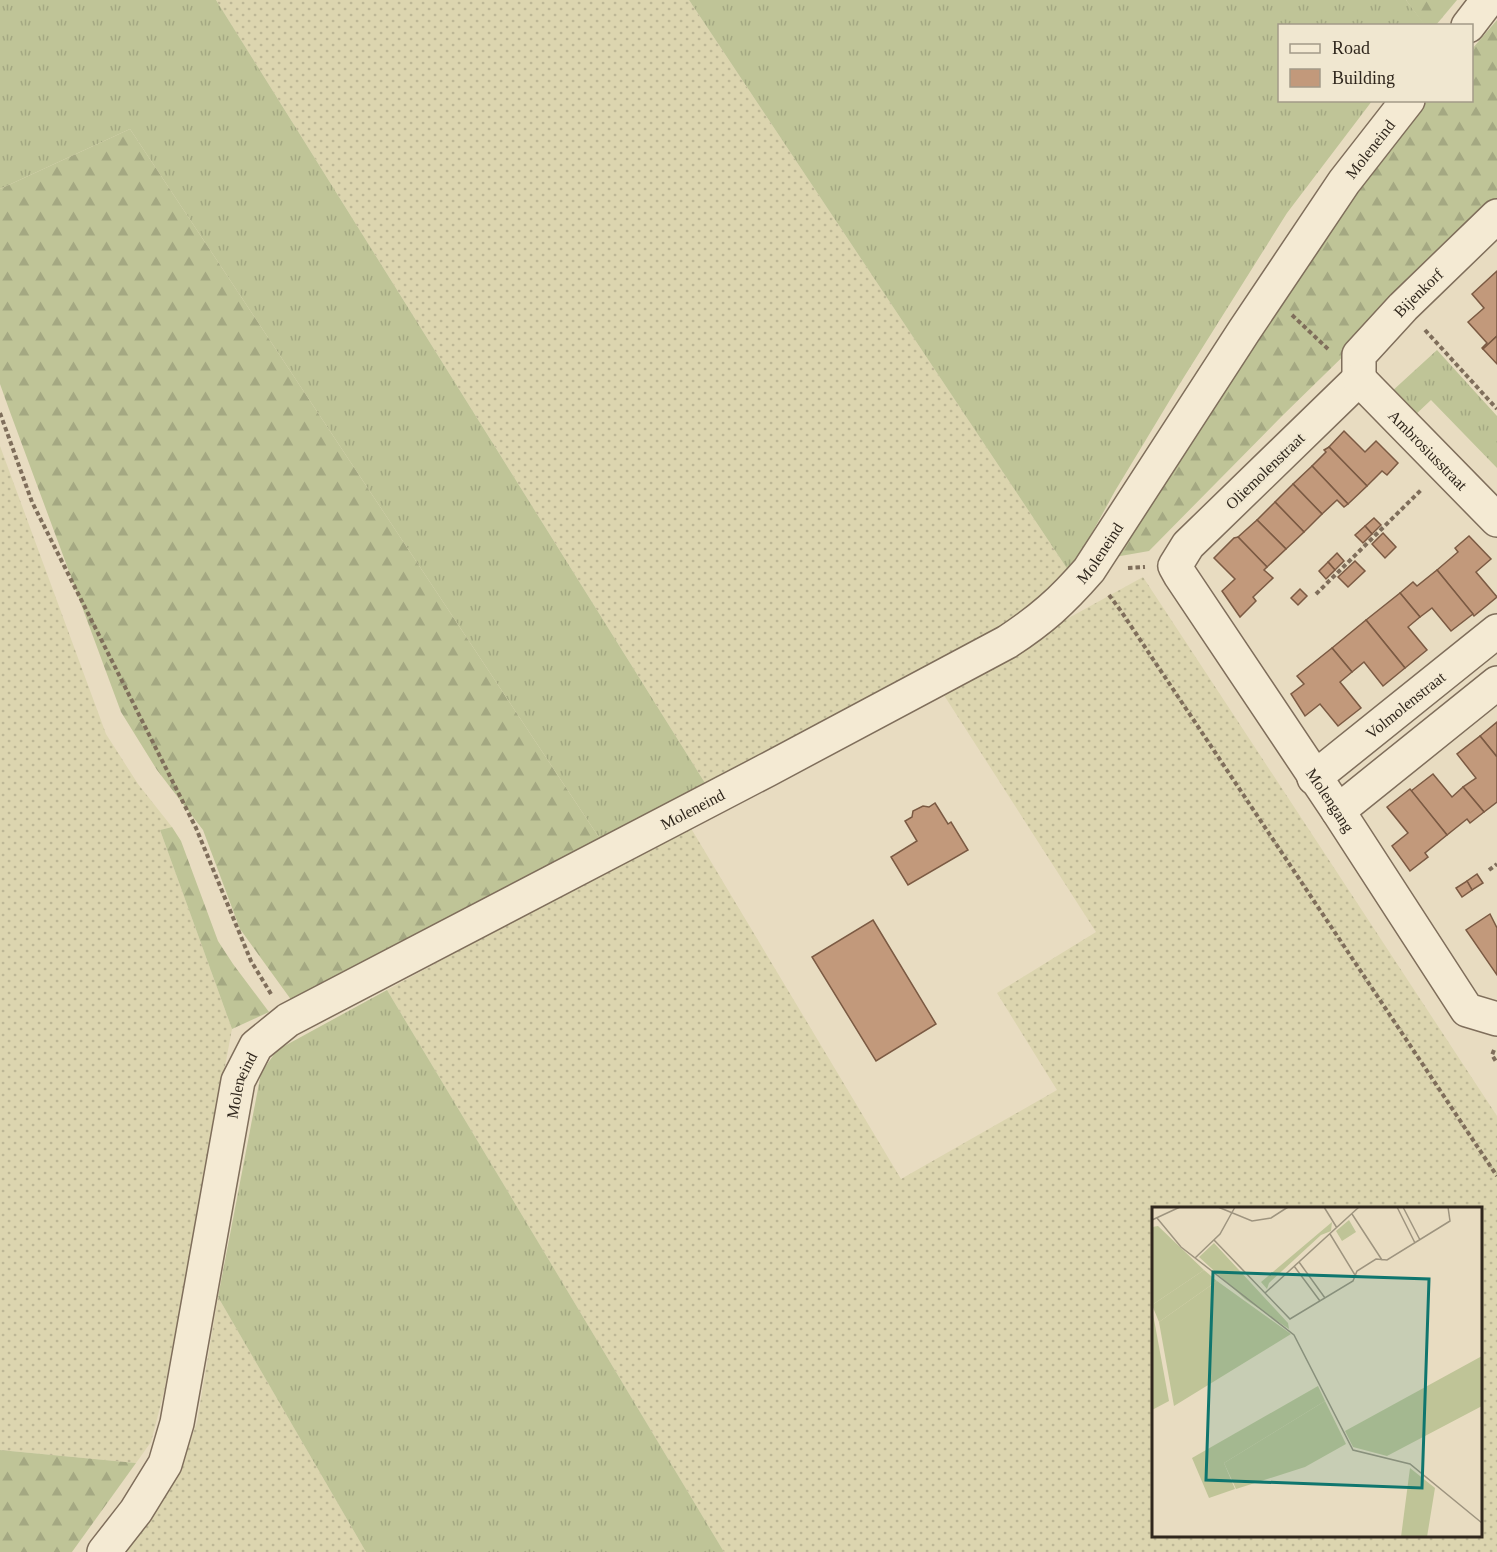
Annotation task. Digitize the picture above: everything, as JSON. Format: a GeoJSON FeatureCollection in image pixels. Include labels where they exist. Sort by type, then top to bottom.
{"type":"FeatureCollection","features":[{"type":"Feature","properties":{"kind":"street"},"geometry":{"type":"LineString","coordinates":[[1470,24],[1488,0]]}},
{"type":"Feature","properties":{"kind":"street","name":"Moleneind"},"geometry":{"type":"LineString","coordinates":[[104,1552],[136,1511],[165,1464],[177,1423],[238,1082],[256,1046],[288,1020],[767,770],[1007,642],[1039,621],[1065,598],[1089,570],[1344,182],[1406,102]]}},
{"type":"Feature","properties":{"kind":"street","name":"Bijenkorf"},"geometry":{"type":"LineString","coordinates":[[1359,379],[1359,355],[1403,307],[1497,216]]}},
{"type":"Feature","properties":{"kind":"street","name":"Ambrosiusstraat"},"geometry":{"type":"LineString","coordinates":[[1359,379],[1497,520]]}},
{"type":"Feature","properties":{"kind":"street","name":"Oliemolenstraat"},"geometry":{"type":"LineString","coordinates":[[1175,566],[1188,545],[1359,379]]}},
{"type":"Feature","properties":{"kind":"street","name":"Molengang"},"geometry":{"type":"LineString","coordinates":[[1175,566],[1467,1010],[1497,1019]]}},
{"type":"Feature","properties":{"kind":"street","name":"Volmolenstraat"},"geometry":{"type":"LineString","coordinates":[[1314,778],[1497,631]]}},
{"type":"Feature","properties":{"kind":"street"},"geometry":{"type":"LineString","coordinates":[[1338,811],[1497,683]]}},
{"type":"Feature","properties":{"kind":"path"},"geometry":{"type":"LineString","coordinates":[[1269,294],[1359,379]]}},
{"type":"Feature","properties":{"kind":"path"},"geometry":{"type":"LineString","coordinates":[[1403,307],[1497,409]]}},
{"type":"Feature","properties":{"kind":"path"},"geometry":{"type":"LineString","coordinates":[[0,413],[32,502],[196,828],[251,962],[288,1020]]}},
{"type":"Feature","properties":{"kind":"path"},"geometry":{"type":"LineString","coordinates":[[1316,594],[1445,466]]}},
{"type":"Feature","properties":{"kind":"path"},"geometry":{"type":"LineString","coordinates":[[1089,570],[1121,611],[1497,1176]]}},
{"type":"Feature","properties":{"kind":"path"},"geometry":{"type":"LineString","coordinates":[[1489,870],[1497,864]]}},
{"type":"Feature","properties":{"kind":"shaded area"},"geometry":{"type":"Polygon","coordinates":[[[216,0],[689,0],[1070,573],[1025,614],[705,783],[216,0]]]}},
{"type":"Feature","properties":{"kind":"shaded area"},"geometry":{"type":"Polygon","coordinates":[[[0,446],[106,734],[138,784],[172,827],[160,830],[232,1029],[164,1392],[151,1442],[136,1463],[0,1450],[0,446]]]}},
{"type":"Feature","properties":{"kind":"shaded area"},"geometry":{"type":"Polygon","coordinates":[[[1143,577],[1497,1116],[1497,1552],[724,1552],[387,990],[689,825],[901,1179],[1057,1090],[997,993],[1096,932],[940,689],[1143,577]]]}},
{"type":"Feature","properties":{"kind":"shaded area"},"geometry":{"type":"Polygon","coordinates":[[[218,1297],[366,1552],[121,1552],[179,1472],[197,1422],[218,1297]]]}},
{"type":"Feature","properties":{"kind":"green space"},"geometry":{"type":"Polygon","coordinates":[[[0,0],[216,0],[705,783],[600,839],[130,129],[0,189],[0,0]]]}},
{"type":"Feature","properties":{"kind":"green space"},"geometry":{"type":"Polygon","coordinates":[[[689,0],[1406,0],[1424,24],[1278,24],[1278,102],[1371,102],[1287,213],[1115,491],[1070,573],[689,0]]]}},
{"type":"Feature","properties":{"kind":"green space"},"geometry":{"type":"Polygon","coordinates":[[[1406,0],[1457,0],[1437,24],[1424,24],[1406,0]]]}},
{"type":"Feature","properties":{"kind":"green space"},"geometry":{"type":"Polygon","coordinates":[[[1497,20],[1497,206],[1281,417],[1149,551],[1109,558],[1307,237],[1426,102],[1473,102],[1473,48],[1497,20]]]}},
{"type":"Feature","properties":{"kind":"green space"},"geometry":{"type":"Polygon","coordinates":[[[130,129],[600,839],[292,1001],[240,929],[203,830],[157,770],[121,712],[0,384],[0,189],[130,129]]]}},
{"type":"Feature","properties":{"kind":"green space"},"geometry":{"type":"Polygon","coordinates":[[[1437,350],[1497,416],[1497,468],[1431,400],[1413,417],[1390,393],[1437,350]]]}},
{"type":"Feature","properties":{"kind":"green space"},"geometry":{"type":"Polygon","coordinates":[[[172,827],[181,841],[218,941],[269,1012],[232,1029],[160,830],[172,827]]]}},
{"type":"Feature","properties":{"kind":"green space"},"geometry":{"type":"Polygon","coordinates":[[[387,990],[724,1552],[366,1552],[218,1297],[261,1073],[277,1050],[387,990]]]}},
{"type":"Feature","properties":{"kind":"green space"},"geometry":{"type":"Polygon","coordinates":[[[0,1450],[136,1463],[72,1552],[0,1552],[0,1450]]]}},
{"type":"Feature","properties":{"kind":"building"},"geometry":{"type":"Polygon","coordinates":[[[1497,271],[1497,336],[1483,349],[1487,343],[1468,322],[1484,308],[1472,294],[1497,271]]]}},
{"type":"Feature","properties":{"kind":"building"},"geometry":{"type":"Polygon","coordinates":[[[1497,336],[1497,364],[1483,349],[1497,336]]]}},
{"type":"Feature","properties":{"kind":"building"},"geometry":{"type":"Polygon","coordinates":[[[1344,431],[1365,452],[1376,441],[1398,463],[1387,475],[1382,471],[1367,486],[1329,447],[1344,431]]]}},
{"type":"Feature","properties":{"kind":"building"},"geometry":{"type":"Polygon","coordinates":[[[1329,447],[1367,486],[1348,504],[1312,466],[1329,447]]]}},
{"type":"Feature","properties":{"kind":"building"},"geometry":{"type":"Polygon","coordinates":[[[1312,466],[1348,504],[1344,507],[1337,500],[1322,514],[1293,484],[1312,466]]]}},
{"type":"Feature","properties":{"kind":"building"},"geometry":{"type":"Polygon","coordinates":[[[1293,484],[1322,514],[1304,532],[1275,502],[1293,484]]]}},
{"type":"Feature","properties":{"kind":"building"},"geometry":{"type":"Polygon","coordinates":[[[1275,502],[1304,532],[1286,549],[1257,520],[1275,502]]]}},
{"type":"Feature","properties":{"kind":"building"},"geometry":{"type":"Polygon","coordinates":[[[1374,518],[1381,525],[1372,534],[1365,526],[1374,518]]]}},
{"type":"Feature","properties":{"kind":"building"},"geometry":{"type":"Polygon","coordinates":[[[1257,520],[1286,549],[1267,567],[1238,537],[1257,520]]]}},
{"type":"Feature","properties":{"kind":"building"},"geometry":{"type":"Polygon","coordinates":[[[1365,526],[1372,534],[1363,543],[1355,535],[1365,526]]]}},
{"type":"Feature","properties":{"kind":"building"},"geometry":{"type":"Polygon","coordinates":[[[1383,533],[1396,547],[1385,558],[1372,544],[1383,533]]]}},
{"type":"Feature","properties":{"kind":"building"},"geometry":{"type":"Polygon","coordinates":[[[1469,536],[1491,559],[1476,572],[1497,597],[1474,616],[1437,570],[1458,552],[1455,548],[1469,536]]]}},
{"type":"Feature","properties":{"kind":"building"},"geometry":{"type":"Polygon","coordinates":[[[1238,537],[1267,567],[1264,570],[1273,578],[1253,597],[1256,601],[1240,617],[1222,591],[1235,579],[1214,558],[1234,538],[1238,537]]]}},
{"type":"Feature","properties":{"kind":"building"},"geometry":{"type":"Polygon","coordinates":[[[1337,553],[1344,561],[1335,570],[1328,562],[1337,553]]]}},
{"type":"Feature","properties":{"kind":"building"},"geometry":{"type":"Polygon","coordinates":[[[1355,561],[1365,571],[1348,587],[1338,577],[1355,561]]]}},
{"type":"Feature","properties":{"kind":"building"},"geometry":{"type":"Polygon","coordinates":[[[1328,562],[1335,570],[1326,579],[1319,571],[1328,562]]]}},
{"type":"Feature","properties":{"kind":"building"},"geometry":{"type":"Polygon","coordinates":[[[1437,570],[1473,614],[1451,631],[1432,608],[1420,617],[1400,593],[1413,582],[1417,586],[1437,570]]]}},
{"type":"Feature","properties":{"kind":"building"},"geometry":{"type":"Polygon","coordinates":[[[1300,589],[1307,596],[1298,605],[1291,598],[1300,589]]]}},
{"type":"Feature","properties":{"kind":"building"},"geometry":{"type":"Polygon","coordinates":[[[1400,593],[1420,617],[1408,627],[1427,650],[1405,668],[1366,620],[1400,593]]]}},
{"type":"Feature","properties":{"kind":"building"},"geometry":{"type":"Polygon","coordinates":[[[1366,620],[1405,668],[1383,686],[1364,662],[1352,672],[1332,648],[1366,620]]]}},
{"type":"Feature","properties":{"kind":"building"},"geometry":{"type":"Polygon","coordinates":[[[1332,648],[1352,672],[1340,682],[1361,708],[1338,726],[1320,704],[1305,716],[1291,694],[1304,684],[1297,676],[1332,648]]]}},
{"type":"Feature","properties":{"kind":"building"},"geometry":{"type":"Polygon","coordinates":[[[1497,722],[1497,757],[1480,736],[1497,722]]]}},
{"type":"Feature","properties":{"kind":"building"},"geometry":{"type":"Polygon","coordinates":[[[1480,736],[1497,757],[1497,802],[1484,812],[1463,787],[1476,778],[1457,754],[1480,736]]]}},
{"type":"Feature","properties":{"kind":"building"},"geometry":{"type":"Polygon","coordinates":[[[1433,774],[1452,797],[1463,787],[1484,812],[1470,823],[1467,819],[1447,835],[1411,791],[1433,774]]]}},
{"type":"Feature","properties":{"kind":"building"},"geometry":{"type":"Polygon","coordinates":[[[1410,789],[1447,835],[1425,853],[1428,857],[1410,871],[1392,846],[1408,833],[1387,807],[1410,789]]]}},
{"type":"Feature","properties":{"kind":"building"},"geometry":{"type":"Polygon","coordinates":[[[935,803],[948,824],[951,822],[968,850],[908,885],[891,857],[917,841],[905,821],[912,817],[913,811],[935,803]]]}},
{"type":"Feature","properties":{"kind":"building"},"geometry":{"type":"Polygon","coordinates":[[[1477,874],[1483,883],[1472,890],[1467,881],[1477,874]]]}},
{"type":"Feature","properties":{"kind":"building"},"geometry":{"type":"Polygon","coordinates":[[[1467,881],[1472,890],[1462,897],[1456,888],[1467,881]]]}},
{"type":"Feature","properties":{"kind":"building"},"geometry":{"type":"Polygon","coordinates":[[[1490,914],[1497,928],[1497,975],[1466,930],[1490,914]]]}},
{"type":"Feature","properties":{"kind":"building"},"geometry":{"type":"Polygon","coordinates":[[[873,920],[936,1024],[876,1061],[812,957],[873,920]]]}}]}
